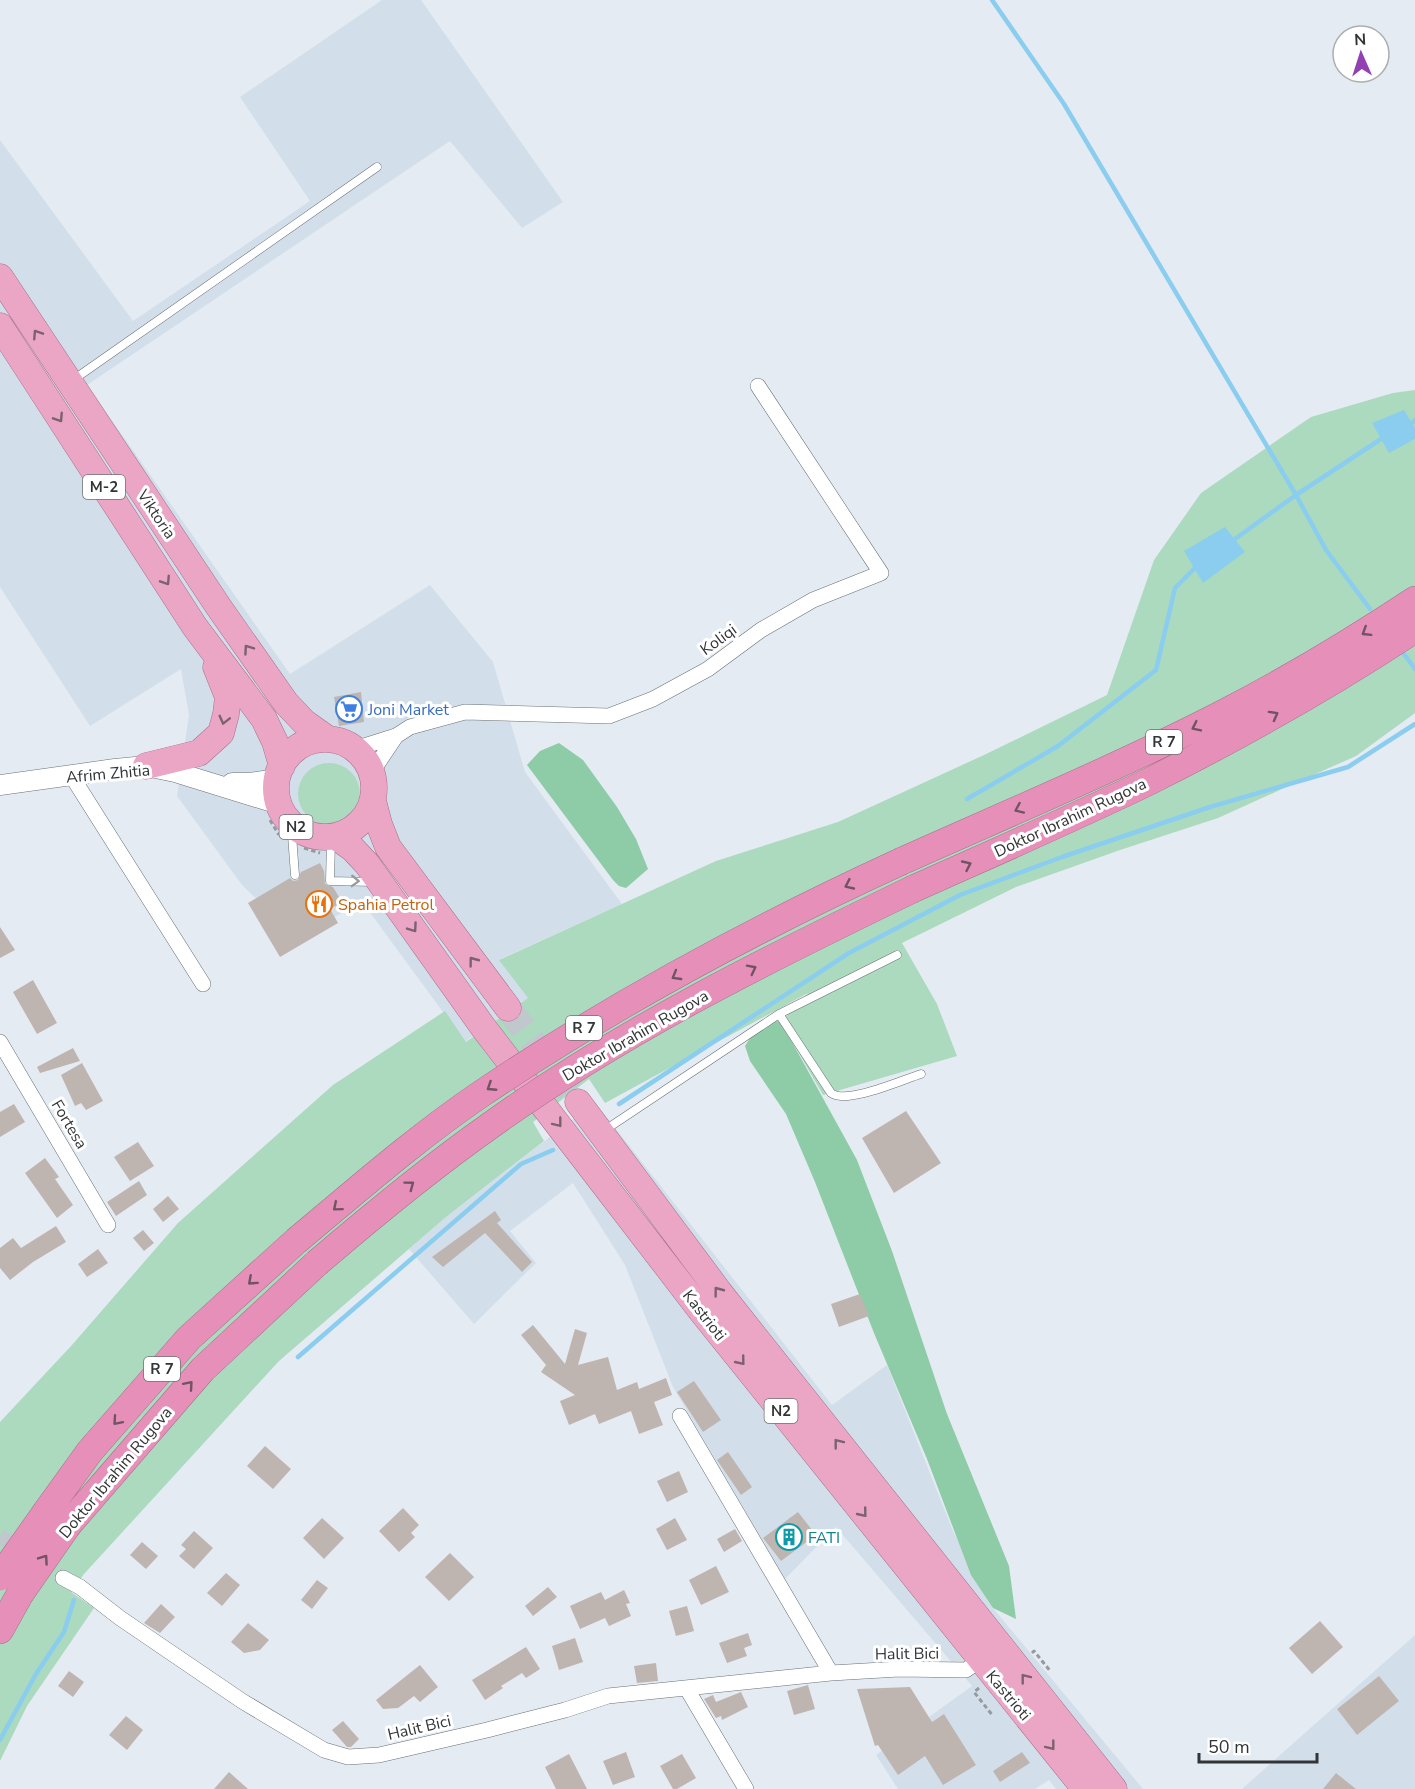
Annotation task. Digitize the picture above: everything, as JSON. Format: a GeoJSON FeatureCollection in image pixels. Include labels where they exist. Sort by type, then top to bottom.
{"type":"FeatureCollection","features":[{"type":"Feature","properties":{"kind":"highway","name":"Viktoria"},"geometry":{"type":"LineString","coordinates":[[0,277],[218,606],[286,703],[304,722],[328,739]]}},
{"type":"Feature","properties":{"kind":"highway","name":"Viktoria"},"geometry":{"type":"LineString","coordinates":[[0,326],[195,627],[264,718],[275,742],[279,772]]}},
{"type":"Feature","properties":{"kind":"highway","name":"Doktor Ibrahim Rugova"},"geometry":{"type":"LineString","coordinates":[[0,1630],[10,1585],[57,1518],[90,1451],[189,1338],[296,1241],[381,1170],[479,1095],[569,1037],[711,955],[817,900],[1112,767],[1224,713],[1338,650],[1415,600]]}},
{"type":"Feature","properties":{"kind":"highway"},"geometry":{"type":"LineString","coordinates":[[146,766],[199,753],[220,733],[228,697],[218,670],[195,627]]}},
{"type":"Feature","properties":{"kind":"highway","name":"Doktor Ibrahim Rugova"},"geometry":{"type":"LineString","coordinates":[[57,1518],[203,1369],[317,1263],[401,1191],[492,1124],[566,1075],[733,978],[914,889],[1146,783],[1358,667],[1415,630]]}},
{"type":"Feature","properties":{"kind":"highway"},"geometry":{"type":"LineString","coordinates":[[279,772],[290,754],[301,745],[314,740],[328,739],[342,742],[355,749],[365,759],[372,772],[375,786],[373,801],[388,847],[508,1008]]}},
{"type":"Feature","properties":{"kind":"highway","name":"N2"},"geometry":{"type":"LineString","coordinates":[[279,772],[276,791],[283,822],[333,843],[359,823],[368,813],[373,801]]}},
{"type":"Feature","properties":{"kind":"highway","name":"Kastrioti"},"geometry":{"type":"LineString","coordinates":[[333,843],[353,849],[381,883],[483,1027],[973,1665],[1085,1789]]}},
{"type":"Feature","properties":{"kind":"highway","name":"Kastrioti"},"geometry":{"type":"LineString","coordinates":[[578,1102],[720,1293],[1114,1789]]}},
{"type":"Feature","properties":{"kind":"street","name":"Koliqi"},"geometry":{"type":"LineString","coordinates":[[355,749],[396,736],[410,728],[465,712],[609,716],[653,699],[708,669],[761,630],[813,600],[881,573],[758,386]]}},
{"type":"Feature","properties":{"kind":"street"},"geometry":{"type":"LineString","coordinates":[[372,772],[396,736]]}},
{"type":"Feature","properties":{"kind":"street","name":"Afrim Zhitia"},"geometry":{"type":"LineString","coordinates":[[0,785],[146,766],[214,783],[249,783],[279,772]]}},
{"type":"Feature","properties":{"kind":"street"},"geometry":{"type":"LineString","coordinates":[[71,775],[203,984]]}},
{"type":"Feature","properties":{"kind":"street","name":"Afrim Zhitia"},"geometry":{"type":"LineString","coordinates":[[214,783],[283,822]]}},
{"type":"Feature","properties":{"kind":"street","name":"Fortesa"},"geometry":{"type":"LineString","coordinates":[[0,1042],[108,1225]]}},
{"type":"Feature","properties":{"kind":"street"},"geometry":{"type":"LineString","coordinates":[[680,1416],[831,1673]]}},
{"type":"Feature","properties":{"kind":"street","name":"Halit Bici"},"geometry":{"type":"LineString","coordinates":[[63,1578],[80,1587],[120,1618],[242,1701],[324,1750],[348,1757],[379,1755],[565,1710],[608,1696],[831,1673],[973,1665]]}},
{"type":"Feature","properties":{"kind":"street"},"geometry":{"type":"LineString","coordinates":[[687,1689],[746,1789]]}},
{"type":"Feature","properties":{"kind":"lane"},"geometry":{"type":"LineString","coordinates":[[69,383],[377,167]]}},
{"type":"Feature","properties":{"kind":"lane"},"geometry":{"type":"LineString","coordinates":[[283,822],[295,875]]}},
{"type":"Feature","properties":{"kind":"lane"},"geometry":{"type":"LineString","coordinates":[[333,843],[330,880],[381,883]]}},
{"type":"Feature","properties":{"kind":"lane"},"geometry":{"type":"LineString","coordinates":[[601,1132],[779,1014],[897,955]]}},
{"type":"Feature","properties":{"kind":"lane"},"geometry":{"type":"LineString","coordinates":[[779,1014],[835,1096],[862,1094],[921,1074]]}},
{"type":"Feature","properties":{"kind":"path"},"geometry":{"type":"LineString","coordinates":[[283,822],[333,843]]}},
{"type":"Feature","properties":{"kind":"path"},"geometry":{"type":"LineString","coordinates":[[973,1665],[980,1687],[974,1692],[993,1716]]}},
{"type":"Feature","properties":{"kind":"shaded area"},"geometry":{"type":"Polygon","coordinates":[[[382,0],[421,0],[563,202],[522,228],[450,141],[87,385],[290,674],[430,585],[493,662],[525,772],[622,904],[500,959],[529,998],[465,1042],[363,903],[295,936],[242,885],[177,796],[189,715],[181,669],[90,726],[0,587],[0,140],[133,321],[310,201],[240,97],[382,0]]]}},
{"type":"Feature","properties":{"kind":"shaded area"},"geometry":{"type":"Polygon","coordinates":[[[595,1102],[832,1405],[887,1365],[953,1531],[993,1608],[1143,1789],[1056,1789],[1049,1780],[1035,1789],[898,1789],[876,1755],[972,1686],[836,1527],[785,1579],[673,1387],[625,1265],[573,1183],[510,1231],[536,1263],[474,1324],[409,1249],[446,1217],[595,1102]]]}},
{"type":"Feature","properties":{"kind":"shaded area"},"geometry":{"type":"Polygon","coordinates":[[[1415,1635],[1415,1789],[1242,1789],[1415,1635]]]}},
{"type":"Feature","properties":{"kind":"green space"},"geometry":{"type":"Polygon","coordinates":[[[1415,390],[1415,713],[1356,756],[1218,818],[1016,887],[902,943],[937,1004],[957,1056],[823,1095],[781,1022],[808,993],[605,1103],[589,1079],[533,1122],[544,1141],[446,1217],[279,1361],[84,1574],[71,1592],[94,1608],[27,1706],[0,1761],[0,1422],[72,1345],[178,1223],[333,1085],[445,1011],[466,1042],[528,998],[499,960],[716,861],[838,822],[1107,695],[1154,560],[1201,493],[1311,417],[1393,393],[1415,390]]]}},
{"type":"Feature","properties":{"kind":"green space"},"geometry":{"type":"Polygon","coordinates":[[[559,743],[583,760],[617,807],[636,839],[648,869],[626,888],[619,886],[613,880],[527,765],[540,751],[559,743]]]}},
{"type":"Feature","properties":{"kind":"green space"},"geometry":{"type":"Polygon","coordinates":[[[329,763],[341,765],[351,772],[358,782],[360,794],[358,806],[351,816],[341,823],[329,825],[317,823],[307,816],[300,806],[298,794],[300,782],[307,772],[317,765],[329,763]]]}},
{"type":"Feature","properties":{"kind":"green space"},"geometry":{"type":"Polygon","coordinates":[[[776,1021],[781,1022],[857,1160],[892,1251],[947,1414],[1009,1566],[1016,1619],[993,1608],[971,1575],[927,1459],[786,1114],[750,1061],[745,1046],[756,1029],[776,1021]]]}},
{"type":"Feature","properties":{"kind":"water"},"geometry":{"type":"Polygon","coordinates":[[[1404,410],[1415,428],[1415,439],[1389,453],[1372,423],[1404,410]]]}},
{"type":"Feature","properties":{"kind":"water"},"geometry":{"type":"Polygon","coordinates":[[[1225,527],[1245,552],[1203,583],[1184,551],[1225,527]]]}},
{"type":"Feature","properties":{"kind":"building","name":"Joni Market"},"geometry":{"type":"Polygon","coordinates":[[[361,692],[364,722],[339,726],[334,697],[361,692]]]}},
{"type":"Feature","properties":{"kind":"building"},"geometry":{"type":"Polygon","coordinates":[[[320,863],[324,871],[325,884],[333,887],[342,902],[330,909],[338,923],[280,957],[248,903],[290,878],[293,881],[298,880],[301,872],[320,863]]]}},
{"type":"Feature","properties":{"kind":"building"},"geometry":{"type":"Polygon","coordinates":[[[0,927],[15,950],[0,958],[0,927]]]}},
{"type":"Feature","properties":{"kind":"building"},"geometry":{"type":"Polygon","coordinates":[[[33,980],[57,1023],[37,1034],[13,992],[33,980]]]}},
{"type":"Feature","properties":{"kind":"building"},"geometry":{"type":"Polygon","coordinates":[[[73,1048],[80,1061],[40,1073],[37,1067],[73,1048]]]}},
{"type":"Feature","properties":{"kind":"building"},"geometry":{"type":"Polygon","coordinates":[[[82,1063],[103,1101],[86,1110],[81,1103],[75,1106],[61,1075],[82,1063]]]}},
{"type":"Feature","properties":{"kind":"building"},"geometry":{"type":"Polygon","coordinates":[[[14,1104],[25,1122],[0,1137],[0,1112],[14,1104]]]}},
{"type":"Feature","properties":{"kind":"building"},"geometry":{"type":"Polygon","coordinates":[[[906,1111],[941,1163],[894,1193],[862,1138],[906,1111]]]}},
{"type":"Feature","properties":{"kind":"building"},"geometry":{"type":"Polygon","coordinates":[[[138,1142],[154,1166],[130,1181],[114,1157],[138,1142]]]}},
{"type":"Feature","properties":{"kind":"building"},"geometry":{"type":"Polygon","coordinates":[[[45,1158],[59,1177],[55,1179],[73,1205],[57,1218],[25,1173],[45,1158]]]}},
{"type":"Feature","properties":{"kind":"building"},"geometry":{"type":"Polygon","coordinates":[[[139,1181],[147,1195],[116,1216],[107,1202],[139,1181]]]}},
{"type":"Feature","properties":{"kind":"building"},"geometry":{"type":"Polygon","coordinates":[[[168,1196],[179,1209],[163,1222],[153,1209],[168,1196]]]}},
{"type":"Feature","properties":{"kind":"building"},"geometry":{"type":"Polygon","coordinates":[[[495,1211],[501,1220],[497,1223],[532,1262],[522,1272],[485,1233],[443,1267],[432,1257],[495,1211]]]}},
{"type":"Feature","properties":{"kind":"building"},"geometry":{"type":"Polygon","coordinates":[[[56,1226],[66,1242],[33,1262],[10,1280],[0,1268],[0,1248],[13,1238],[21,1248],[56,1226]]]}},
{"type":"Feature","properties":{"kind":"building"},"geometry":{"type":"Polygon","coordinates":[[[143,1230],[154,1243],[144,1251],[133,1238],[143,1230]]]}},
{"type":"Feature","properties":{"kind":"building"},"geometry":{"type":"Polygon","coordinates":[[[98,1249],[108,1263],[87,1277],[78,1264],[98,1249]]]}},
{"type":"Feature","properties":{"kind":"building"},"geometry":{"type":"Polygon","coordinates":[[[860,1294],[869,1316],[839,1327],[831,1304],[860,1294]]]}},
{"type":"Feature","properties":{"kind":"building"},"geometry":{"type":"Polygon","coordinates":[[[533,1325],[565,1364],[575,1329],[587,1333],[578,1365],[608,1357],[617,1390],[637,1382],[639,1389],[666,1378],[672,1395],[654,1402],[663,1425],[639,1434],[631,1411],[599,1424],[595,1414],[569,1425],[560,1401],[575,1395],[541,1372],[546,1365],[521,1335],[533,1325]]]}},
{"type":"Feature","properties":{"kind":"building"},"geometry":{"type":"Polygon","coordinates":[[[694,1381],[721,1420],[703,1432],[677,1392],[694,1381]]]}},
{"type":"Feature","properties":{"kind":"building"},"geometry":{"type":"Polygon","coordinates":[[[265,1446],[291,1469],[273,1489],[247,1466],[265,1446]]]}},
{"type":"Feature","properties":{"kind":"building"},"geometry":{"type":"Polygon","coordinates":[[[728,1452],[752,1487],[741,1495],[717,1460],[728,1452]]]}},
{"type":"Feature","properties":{"kind":"building"},"geometry":{"type":"Polygon","coordinates":[[[679,1471],[688,1492],[667,1502],[657,1481],[679,1471]]]}},
{"type":"Feature","properties":{"kind":"building"},"geometry":{"type":"Polygon","coordinates":[[[403,1508],[419,1525],[411,1533],[415,1537],[399,1552],[379,1531],[403,1508]]]}},
{"type":"Feature","properties":{"kind":"building","name":"FATI"},"geometry":{"type":"Polygon","coordinates":[[[798,1512],[816,1535],[781,1561],[763,1538],[798,1512]]]}},
{"type":"Feature","properties":{"kind":"building"},"geometry":{"type":"Polygon","coordinates":[[[322,1518],[344,1538],[324,1559],[303,1538],[322,1518]]]}},
{"type":"Feature","properties":{"kind":"building"},"geometry":{"type":"Polygon","coordinates":[[[675,1518],[687,1540],[667,1550],[656,1529],[675,1518]]]}},
{"type":"Feature","properties":{"kind":"building"},"geometry":{"type":"Polygon","coordinates":[[[735,1529],[742,1541],[724,1552],[717,1539],[735,1529]]]}},
{"type":"Feature","properties":{"kind":"building"},"geometry":{"type":"Polygon","coordinates":[[[194,1531],[213,1548],[194,1569],[179,1556],[186,1549],[181,1545],[194,1531]]]}},
{"type":"Feature","properties":{"kind":"building"},"geometry":{"type":"Polygon","coordinates":[[[142,1542],[158,1556],[146,1569],[130,1555],[142,1542]]]}},
{"type":"Feature","properties":{"kind":"building"},"geometry":{"type":"Polygon","coordinates":[[[450,1553],[474,1577],[449,1601],[425,1577],[450,1553]]]}},
{"type":"Feature","properties":{"kind":"building"},"geometry":{"type":"Polygon","coordinates":[[[716,1566],[729,1592],[701,1605],[689,1580],[716,1566]]]}},
{"type":"Feature","properties":{"kind":"building"},"geometry":{"type":"Polygon","coordinates":[[[226,1573],[240,1585],[222,1606],[207,1593],[226,1573]]]}},
{"type":"Feature","properties":{"kind":"building"},"geometry":{"type":"Polygon","coordinates":[[[317,1580],[328,1588],[312,1609],[301,1600],[317,1580]]]}},
{"type":"Feature","properties":{"kind":"building"},"geometry":{"type":"Polygon","coordinates":[[[548,1587],[557,1597],[533,1616],[525,1606],[548,1587]]]}},
{"type":"Feature","properties":{"kind":"building"},"geometry":{"type":"Polygon","coordinates":[[[624,1590],[630,1603],[626,1604],[631,1616],[609,1626],[605,1618],[580,1629],[570,1606],[601,1592],[605,1600],[624,1590]]]}},
{"type":"Feature","properties":{"kind":"building"},"geometry":{"type":"Polygon","coordinates":[[[161,1604],[175,1617],[160,1633],[144,1623],[161,1604]]]}},
{"type":"Feature","properties":{"kind":"building"},"geometry":{"type":"Polygon","coordinates":[[[687,1606],[694,1631],[676,1636],[669,1611],[687,1606]]]}},
{"type":"Feature","properties":{"kind":"building"},"geometry":{"type":"Polygon","coordinates":[[[1320,1621],[1343,1647],[1312,1674],[1289,1648],[1320,1621]]]}},
{"type":"Feature","properties":{"kind":"building"},"geometry":{"type":"Polygon","coordinates":[[[248,1623],[269,1640],[260,1650],[244,1653],[231,1642],[248,1623]]]}},
{"type":"Feature","properties":{"kind":"building"},"geometry":{"type":"Polygon","coordinates":[[[748,1633],[752,1645],[744,1648],[747,1656],[727,1663],[719,1643],[748,1633]]]}},
{"type":"Feature","properties":{"kind":"building"},"geometry":{"type":"Polygon","coordinates":[[[575,1638],[583,1662],[559,1670],[552,1646],[575,1638]]]}},
{"type":"Feature","properties":{"kind":"building"},"geometry":{"type":"Polygon","coordinates":[[[526,1647],[540,1669],[526,1678],[522,1673],[501,1686],[503,1688],[485,1700],[472,1680],[526,1647]]]}},
{"type":"Feature","properties":{"kind":"building"},"geometry":{"type":"Polygon","coordinates":[[[656,1663],[658,1681],[637,1683],[634,1666],[656,1663]]]}},
{"type":"Feature","properties":{"kind":"building"},"geometry":{"type":"Polygon","coordinates":[[[420,1665],[438,1687],[420,1702],[414,1696],[398,1708],[383,1709],[376,1700],[420,1665]]]}},
{"type":"Feature","properties":{"kind":"building"},"geometry":{"type":"Polygon","coordinates":[[[69,1671],[84,1682],[73,1697],[58,1686],[69,1671]]]}},
{"type":"Feature","properties":{"kind":"building"},"geometry":{"type":"Polygon","coordinates":[[[1379,1676],[1399,1701],[1357,1735],[1337,1709],[1379,1676]]]}},
{"type":"Feature","properties":{"kind":"building"},"geometry":{"type":"Polygon","coordinates":[[[808,1685],[815,1709],[794,1715],[787,1691],[808,1685]]]}},
{"type":"Feature","properties":{"kind":"building"},"geometry":{"type":"Polygon","coordinates":[[[910,1687],[932,1722],[944,1714],[976,1765],[943,1785],[925,1756],[898,1775],[878,1745],[875,1746],[857,1689],[910,1687]]]}},
{"type":"Feature","properties":{"kind":"building"},"geometry":{"type":"Polygon","coordinates":[[[741,1692],[748,1707],[722,1720],[721,1716],[716,1718],[704,1699],[713,1695],[716,1702],[741,1692]]]}},
{"type":"Feature","properties":{"kind":"building"},"geometry":{"type":"Polygon","coordinates":[[[126,1716],[143,1730],[127,1750],[109,1735],[126,1716]]]}},
{"type":"Feature","properties":{"kind":"building"},"geometry":{"type":"Polygon","coordinates":[[[343,1721],[359,1739],[351,1747],[347,1747],[332,1730],[343,1721]]]}},
{"type":"Feature","properties":{"kind":"building"},"geometry":{"type":"Polygon","coordinates":[[[626,1752],[635,1777],[613,1785],[603,1761],[626,1752]]]}},
{"type":"Feature","properties":{"kind":"building"},"geometry":{"type":"Polygon","coordinates":[[[1022,1752],[1030,1763],[1000,1782],[993,1771],[1022,1752]]]}},
{"type":"Feature","properties":{"kind":"building"},"geometry":{"type":"Polygon","coordinates":[[[569,1754],[587,1789],[556,1789],[545,1767],[569,1754]]]}},
{"type":"Feature","properties":{"kind":"building"},"geometry":{"type":"Polygon","coordinates":[[[682,1754],[696,1778],[673,1789],[660,1766],[682,1754]]]}},
{"type":"Feature","properties":{"kind":"building"},"geometry":{"type":"Polygon","coordinates":[[[229,1772],[248,1789],[214,1789],[229,1772]]]}},
{"type":"Feature","properties":{"kind":"building"},"geometry":{"type":"Polygon","coordinates":[[[1336,1773],[1356,1789],[1323,1789],[1336,1773]]]}},
{"type":"Feature","properties":{"kind":"waterway"},"geometry":{"type":"LineString","coordinates":[[992,0],[1064,104],[1296,495],[1326,550],[1370,609]]}},
{"type":"Feature","properties":{"kind":"waterway"},"geometry":{"type":"LineString","coordinates":[[1412,423],[1415,420]]}},
{"type":"Feature","properties":{"kind":"waterway"},"geometry":{"type":"LineString","coordinates":[[1235,539],[1296,495],[1381,439]]}},
{"type":"Feature","properties":{"kind":"waterway"},"geometry":{"type":"LineString","coordinates":[[967,799],[1058,746],[1156,670],[1175,588],[1195,568]]}},
{"type":"Feature","properties":{"kind":"waterway"},"geometry":{"type":"LineString","coordinates":[[1401,650],[1415,669]]}},
{"type":"Feature","properties":{"kind":"waterway"},"geometry":{"type":"LineString","coordinates":[[619,1104],[849,953],[960,895],[1062,857],[1210,807],[1348,767],[1415,724]]}},
{"type":"Feature","properties":{"kind":"waterway"},"geometry":{"type":"LineString","coordinates":[[298,1357],[521,1164],[553,1150]]}},
{"type":"Feature","properties":{"kind":"waterway"},"geometry":{"type":"LineString","coordinates":[[0,1740],[36,1674],[64,1632],[74,1600]]}},
{"type":"Feature","properties":{"kind":"tunnel"},"geometry":{"type":"LineString","coordinates":[[508,1008],[578,1102]]}},
{"type":"Feature","properties":{"kind":"tunnel"},"geometry":{"type":"LineString","coordinates":[[0,1536],[63,1578]]}},
{"type":"Feature","properties":{"kind":"place","name":"Joni Market"},"geometry":{"type":"Point","coordinates":[349,709]}},
{"type":"Feature","properties":{"kind":"place","name":"Spahia Petrol"},"geometry":{"type":"Point","coordinates":[319,904]}},
{"type":"Feature","properties":{"kind":"place","name":"FATI"},"geometry":{"type":"Point","coordinates":[789,1537]}}]}
